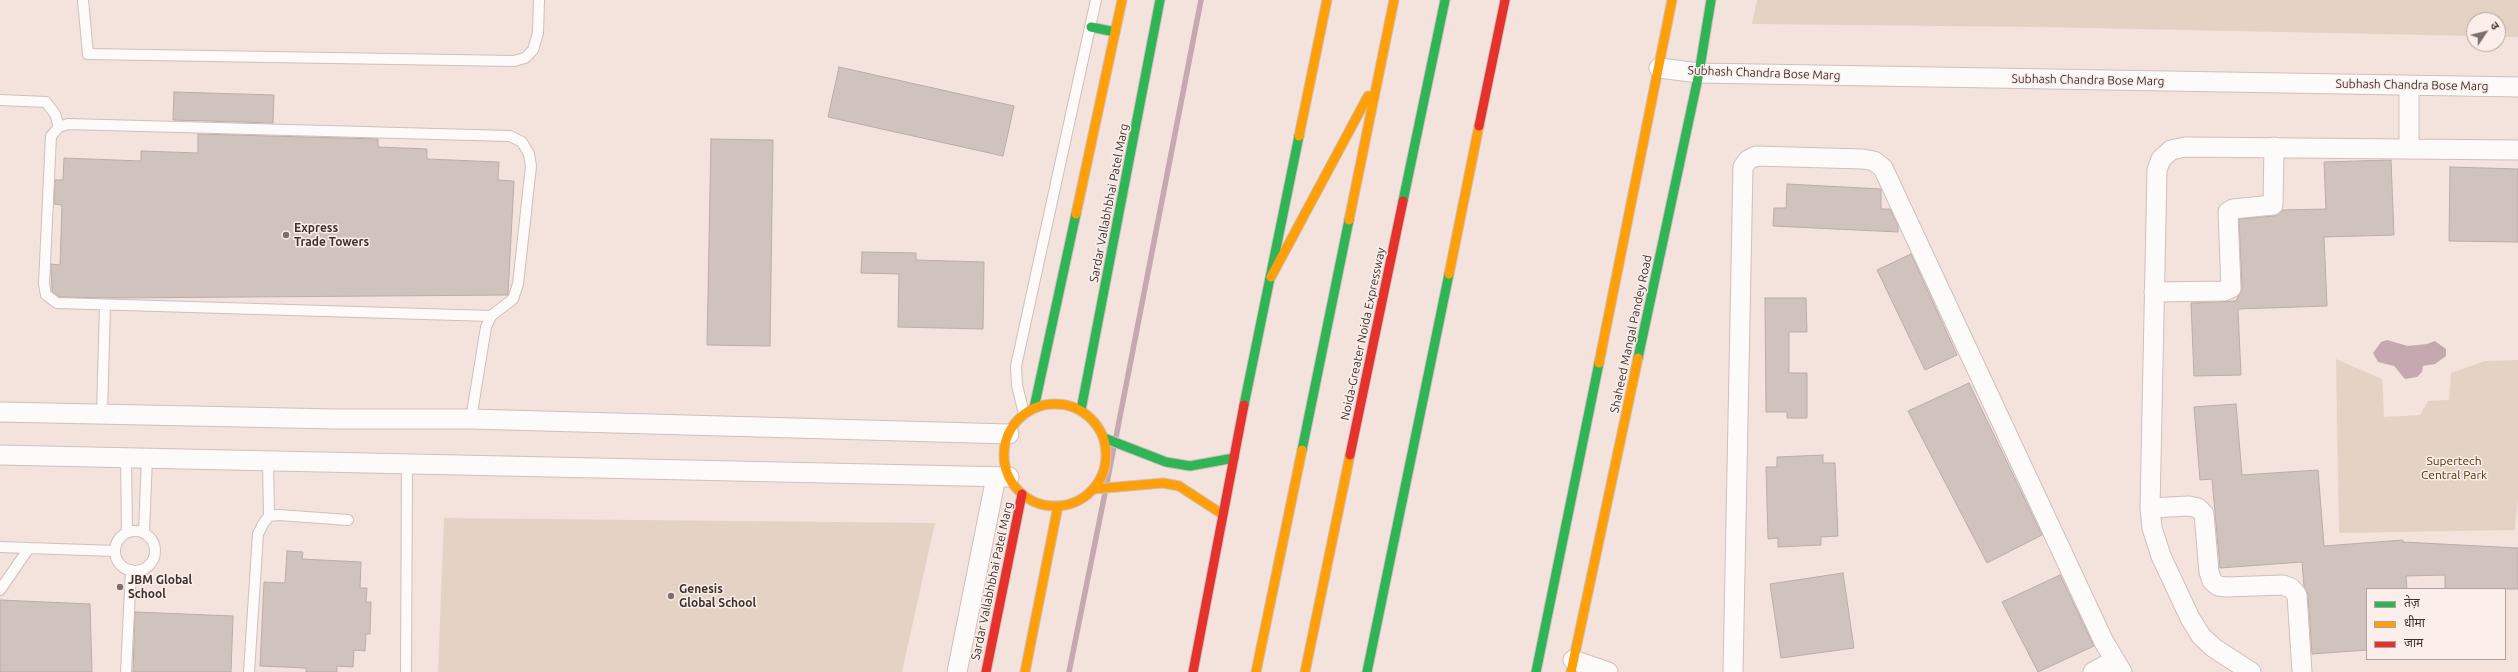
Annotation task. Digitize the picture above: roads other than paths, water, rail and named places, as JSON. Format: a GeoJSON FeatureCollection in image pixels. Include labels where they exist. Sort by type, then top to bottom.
{"type":"FeatureCollection","features":[{"type":"Feature","properties":{"kind":"main road"},"geometry":{"type":"LineString","coordinates":[[1034,408],[1122,0]]}},
{"type":"Feature","properties":{"kind":"main road","name":"Sardar Vallabhbhai Patel Marg"},"geometry":{"type":"LineString","coordinates":[[1081,410],[1160,0]]}},
{"type":"Feature","properties":{"kind":"main road"},"geometry":{"type":"LineString","coordinates":[[1193,672],[1222,514],[1327,0]]}},
{"type":"Feature","properties":{"kind":"main road"},"geometry":{"type":"LineString","coordinates":[[1256,672],[1394,0]]}},
{"type":"Feature","properties":{"kind":"main road","name":"Noida-Greater Noida Expressway"},"geometry":{"type":"LineString","coordinates":[[1305,672],[1445,0]]}},
{"type":"Feature","properties":{"kind":"main road"},"geometry":{"type":"LineString","coordinates":[[1367,672],[1505,0]]}},
{"type":"Feature","properties":{"kind":"main road"},"geometry":{"type":"LineString","coordinates":[[1536,672],[1672,0]]}},
{"type":"Feature","properties":{"kind":"main road","name":"Shaheed Mangal Pandey Road"},"geometry":{"type":"LineString","coordinates":[[1572,666],[1699,73],[1711,0]]}},
{"type":"Feature","properties":{"kind":"main road"},"geometry":{"type":"LineString","coordinates":[[1091,27],[1115,32]]}},
{"type":"Feature","properties":{"kind":"main road"},"geometry":{"type":"LineString","coordinates":[[1271,276],[1379,76]]}},
{"type":"Feature","properties":{"kind":"main road","name":"Sardar Vallabhbhai Patel Marg"},"geometry":{"type":"LineString","coordinates":[[1058,404],[1081,410],[1095,422],[1104,438],[1106,456],[1103,474],[1094,489],[1078,501],[1058,506],[1039,504],[1022,494],[1002,477],[1004,455],[1009,434],[1024,414],[1034,408],[1058,404]]}},
{"type":"Feature","properties":{"kind":"main road"},"geometry":{"type":"LineString","coordinates":[[1104,438],[1166,462],[1190,466],[1234,458]]}},
{"type":"Feature","properties":{"kind":"main road"},"geometry":{"type":"LineString","coordinates":[[1094,489],[1163,483],[1179,486],[1222,514]]}},
{"type":"Feature","properties":{"kind":"main road","name":"Sardar Vallabhbhai Patel Marg"},"geometry":{"type":"LineString","coordinates":[[986,672],[1022,494]]}},
{"type":"Feature","properties":{"kind":"main road"},"geometry":{"type":"LineString","coordinates":[[1025,672],[1058,506]]}},
{"type":"Feature","properties":{"kind":"street","name":"Subhash Chandra Bose Marg"},"geometry":{"type":"LineString","coordinates":[[1659,68],[1699,73],[2518,87]]}},
{"type":"Feature","properties":{"kind":"street"},"geometry":{"type":"LineString","coordinates":[[2409,86],[2409,147]]}},
{"type":"Feature","properties":{"kind":"street"},"geometry":{"type":"LineString","coordinates":[[2252,672],[2201,636],[2190,618],[2161,556],[2152,528],[2150,508],[2154,292],[2157,170],[2161,159],[2171,150],[2185,146],[2409,147],[2518,150]]}},
{"type":"Feature","properties":{"kind":"street"},"geometry":{"type":"LineString","coordinates":[[2154,292],[2224,291],[2231,288],[2228,212],[2233,209],[2273,205],[2274,147]]}},
{"type":"Feature","properties":{"kind":"street"},"geometry":{"type":"LineString","coordinates":[[1733,672],[1743,167],[1748,160],[1756,156],[1863,158],[1874,161],[1883,168],[2100,635],[2118,666],[2093,672]]}},
{"type":"Feature","properties":{"kind":"street"},"geometry":{"type":"LineString","coordinates":[[0,412],[336,419],[471,419],[1009,434]]}},
{"type":"Feature","properties":{"kind":"street"},"geometry":{"type":"LineString","coordinates":[[0,455],[1002,477],[957,672]]}},
{"type":"Feature","properties":{"kind":"street"},"geometry":{"type":"LineString","coordinates":[[2150,508],[2189,506],[2198,508],[2204,514],[2209,572],[2212,581],[2218,586],[2283,585],[2291,588],[2297,595],[2302,672]]}},
{"type":"Feature","properties":{"kind":"street"},"geometry":{"type":"LineString","coordinates":[[1572,666],[1608,672]]}},
{"type":"Feature","properties":{"kind":"lane"},"geometry":{"type":"LineString","coordinates":[[83,0],[88,54],[514,61],[525,58],[533,50],[538,33],[539,0]]}},
{"type":"Feature","properties":{"kind":"lane"},"geometry":{"type":"LineString","coordinates":[[1024,414],[1017,384],[1016,366],[1096,0]]}},
{"type":"Feature","properties":{"kind":"lane"},"geometry":{"type":"LineString","coordinates":[[0,100],[46,102],[55,114],[59,127]]}},
{"type":"Feature","properties":{"kind":"lane"},"geometry":{"type":"LineString","coordinates":[[471,419],[484,337],[491,316],[513,299],[518,284],[531,174],[529,154],[522,142],[510,136],[68,124],[59,127],[51,136],[49,145],[44,284],[46,295],[57,303],[491,316]]}},
{"type":"Feature","properties":{"kind":"lane"},"geometry":{"type":"LineString","coordinates":[[102,414],[105,305]]}},
{"type":"Feature","properties":{"kind":"lane"},"geometry":{"type":"LineString","coordinates":[[126,458],[127,532]]}},
{"type":"Feature","properties":{"kind":"lane"},"geometry":{"type":"LineString","coordinates":[[144,532],[147,458]]}},
{"type":"Feature","properties":{"kind":"lane"},"geometry":{"type":"LineString","coordinates":[[249,672],[258,534],[269,516],[268,461]]}},
{"type":"Feature","properties":{"kind":"lane"},"geometry":{"type":"LineString","coordinates":[[406,672],[407,464]]}},
{"type":"Feature","properties":{"kind":"lane"},"geometry":{"type":"LineString","coordinates":[[269,516],[348,520]]}},
{"type":"Feature","properties":{"kind":"lane"},"geometry":{"type":"LineString","coordinates":[[127,532],[144,532],[154,542],[155,557],[146,568],[131,570],[119,564],[115,550],[118,539],[127,532]]}},
{"type":"Feature","properties":{"kind":"lane"},"geometry":{"type":"LineString","coordinates":[[0,547],[115,550]]}},
{"type":"Feature","properties":{"kind":"lane"},"geometry":{"type":"LineString","coordinates":[[0,590],[29,548]]}},
{"type":"Feature","properties":{"kind":"lane"},"geometry":{"type":"LineString","coordinates":[[126,672],[131,570]]}},
{"type":"Feature","properties":{"kind":"waterway"},"geometry":{"type":"LineString","coordinates":[[1116,437],[1201,0]]}},
{"type":"Feature","properties":{"kind":"waterway"},"geometry":{"type":"LineString","coordinates":[[1107,483],[1114,446]]}},
{"type":"Feature","properties":{"kind":"waterway"},"geometry":{"type":"LineString","coordinates":[[1069,672],[1105,493]]}},
{"type":"Feature","properties":{"kind":"place","name":"Express Trade Towers"},"geometry":{"type":"Point","coordinates":[286,235]}},
{"type":"Feature","properties":{"kind":"place","name":"JBM Global School"},"geometry":{"type":"Point","coordinates":[120,587]}},
{"type":"Feature","properties":{"kind":"place","name":"Genesis Global School"},"geometry":{"type":"Point","coordinates":[671,596]}},
{"type":"Feature","properties":{"kind":"park label","name":"Supertech Central Park"},"geometry":{"type":"Point","coordinates":[2454,468]}}]}
